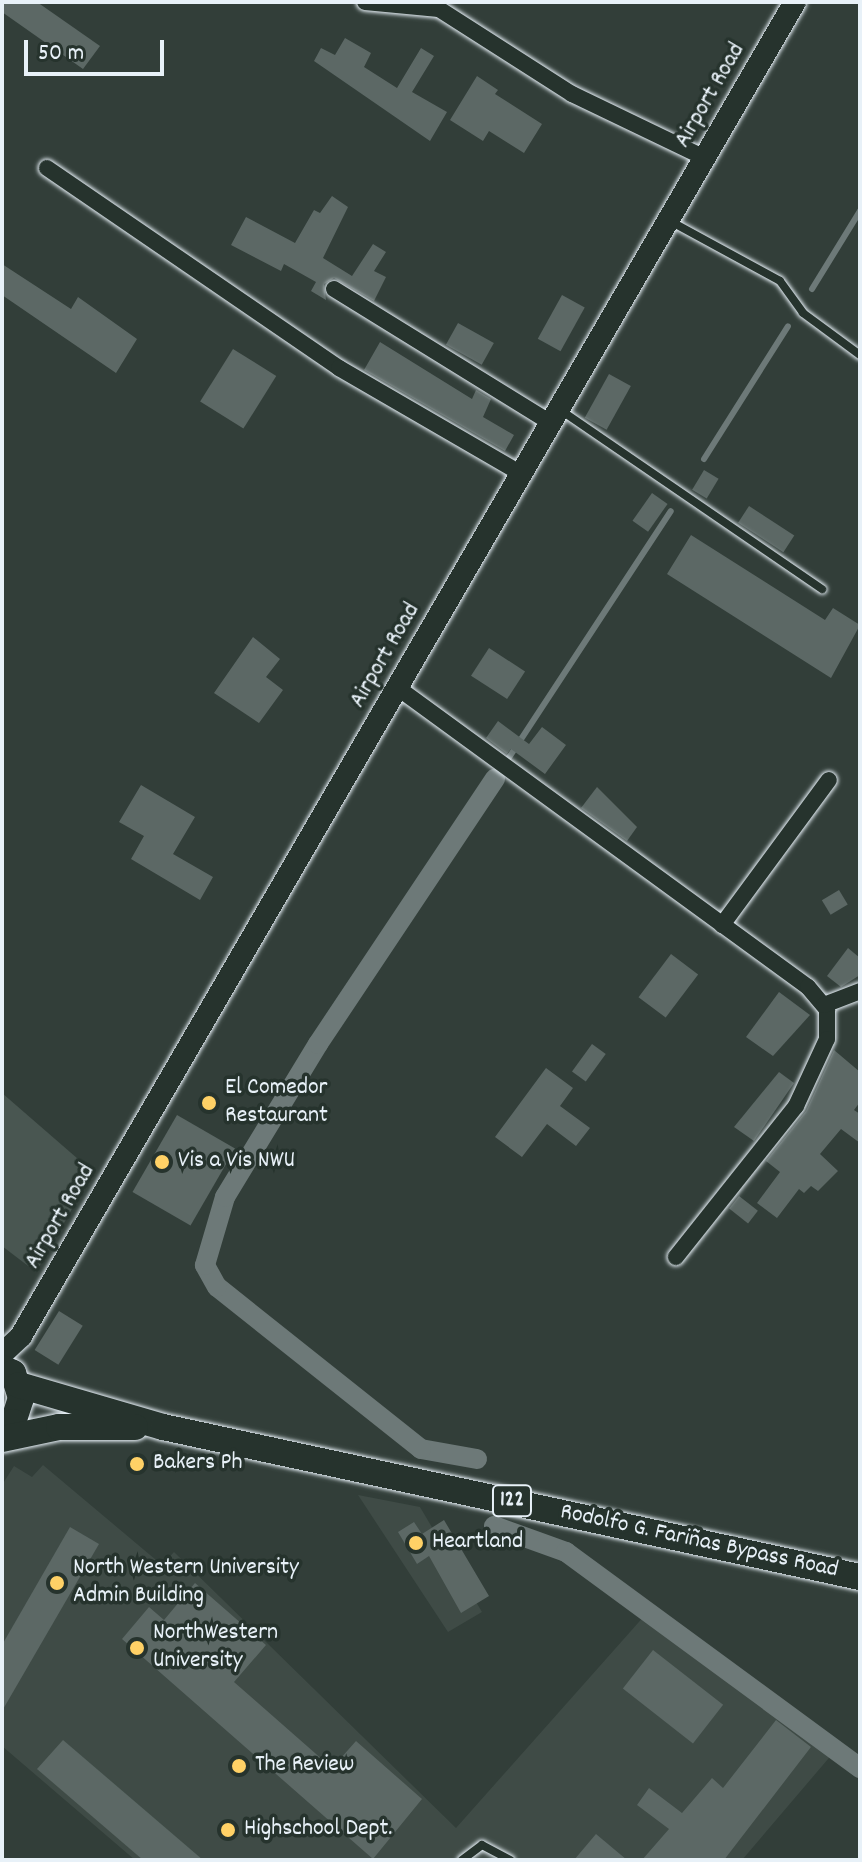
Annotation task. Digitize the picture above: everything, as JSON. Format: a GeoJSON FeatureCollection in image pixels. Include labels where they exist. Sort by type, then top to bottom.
{"type":"FeatureCollection","features":[{"type":"Feature","properties":{"kind":"main road","name":"Airport Road"},"geometry":{"type":"LineString","coordinates":[[9,1370],[21,1336],[795,2]]}},
{"type":"Feature","properties":{"kind":"main road","name":"Rodolfo G. Fariñas Bypass Road"},"geometry":{"type":"LineString","coordinates":[[9,1370],[163,1427],[860,1577]]}},
{"type":"Feature","properties":{"kind":"main road"},"geometry":{"type":"LineString","coordinates":[[2,1432],[17,1413],[9,1370]]}},
{"type":"Feature","properties":{"kind":"main road","name":"Rodolfo G. Fariñas Bypass Road"},"geometry":{"type":"LineString","coordinates":[[2,1439],[59,1427],[163,1427]]}},
{"type":"Feature","properties":{"kind":"street"},"geometry":{"type":"LineString","coordinates":[[365,2],[439,9],[572,94],[705,158]]}},
{"type":"Feature","properties":{"kind":"street"},"geometry":{"type":"LineString","coordinates":[[47,168],[339,368],[522,474]]}},
{"type":"Feature","properties":{"kind":"street"},"geometry":{"type":"LineString","coordinates":[[334,289],[555,416]]}},
{"type":"Feature","properties":{"kind":"street"},"geometry":{"type":"LineString","coordinates":[[398,688],[808,987],[824,1005],[830,1023],[827,1039],[796,1106],[676,1257]]}},
{"type":"Feature","properties":{"kind":"street"},"geometry":{"type":"LineString","coordinates":[[722,925],[829,780]]}},
{"type":"Feature","properties":{"kind":"street"},"geometry":{"type":"LineString","coordinates":[[824,1005],[860,991]]}},
{"type":"Feature","properties":{"kind":"lane"},"geometry":{"type":"LineString","coordinates":[[669,221],[780,281],[803,313],[860,355]]}},
{"type":"Feature","properties":{"kind":"lane"},"geometry":{"type":"LineString","coordinates":[[555,416],[822,589]]}},
{"type":"Feature","properties":{"kind":"lane"},"geometry":{"type":"LineString","coordinates":[[462,1860],[482,1845],[510,1860]]}},
{"type":"Feature","properties":{"kind":"shaded area"},"geometry":{"type":"Polygon","coordinates":[[[2,1093],[93,1172],[36,1272],[2,1246],[2,1093]]]}},
{"type":"Feature","properties":{"kind":"shaded area","name":"NorthWestern University"},"geometry":{"type":"Polygon","coordinates":[[[43,1465],[162,1565],[174,1552],[456,1828],[646,1614],[834,1752],[742,1860],[135,1860],[2,1746],[2,1485],[14,1466],[32,1477],[43,1465]]]}},
{"type":"Feature","properties":{"kind":"shaded area"},"geometry":{"type":"Polygon","coordinates":[[[358,1495],[420,1507],[482,1612],[448,1632],[358,1495]]]}},
{"type":"Feature","properties":{"kind":"building"},"geometry":{"type":"Polygon","coordinates":[[[2,2],[37,2],[100,46],[83,69],[2,12],[2,2]]]}},
{"type":"Feature","properties":{"kind":"building"},"geometry":{"type":"Polygon","coordinates":[[[345,38],[371,53],[364,67],[397,88],[421,48],[434,56],[412,92],[447,112],[430,141],[314,61],[321,48],[335,55],[345,38]]]}},
{"type":"Feature","properties":{"kind":"building"},"geometry":{"type":"Polygon","coordinates":[[[477,76],[498,90],[495,94],[542,124],[524,153],[489,131],[483,141],[450,120],[477,76]]]}},
{"type":"Feature","properties":{"kind":"building"},"geometry":{"type":"Polygon","coordinates":[[[332,196],[348,207],[323,258],[352,276],[373,244],[386,252],[374,271],[386,277],[374,301],[334,278],[324,284],[326,300],[311,291],[316,282],[284,264],[281,271],[231,245],[246,217],[295,243],[314,210],[320,213],[332,196]]]}},
{"type":"Feature","properties":{"kind":"building"},"geometry":{"type":"Polygon","coordinates":[[[2,264],[71,309],[78,297],[137,339],[116,373],[2,295],[2,264]]]}},
{"type":"Feature","properties":{"kind":"building"},"geometry":{"type":"Polygon","coordinates":[[[562,295],[585,308],[560,351],[538,339],[562,295]]]}},
{"type":"Feature","properties":{"kind":"building"},"geometry":{"type":"Polygon","coordinates":[[[458,323],[494,343],[482,365],[446,345],[458,323]]]}},
{"type":"Feature","properties":{"kind":"building"},"geometry":{"type":"Polygon","coordinates":[[[380,342],[472,399],[476,390],[491,399],[483,417],[514,435],[505,451],[364,370],[380,342]]]}},
{"type":"Feature","properties":{"kind":"building"},"geometry":{"type":"Polygon","coordinates":[[[233,349],[276,376],[243,429],[200,402],[233,349]]]}},
{"type":"Feature","properties":{"kind":"building"},"geometry":{"type":"Polygon","coordinates":[[[609,374],[631,386],[607,430],[585,418],[609,374]]]}},
{"type":"Feature","properties":{"kind":"building"},"geometry":{"type":"Polygon","coordinates":[[[704,470],[719,479],[707,498],[692,490],[704,470]]]}},
{"type":"Feature","properties":{"kind":"building"},"geometry":{"type":"Polygon","coordinates":[[[652,493],[668,504],[648,532],[632,521],[652,493]]]}},
{"type":"Feature","properties":{"kind":"building"},"geometry":{"type":"Polygon","coordinates":[[[749,506],[794,535],[783,552],[738,523],[749,506]]]}},
{"type":"Feature","properties":{"kind":"building"},"geometry":{"type":"Polygon","coordinates":[[[691,535],[825,620],[833,608],[860,625],[831,678],[667,574],[691,535]]]}},
{"type":"Feature","properties":{"kind":"building"},"geometry":{"type":"Polygon","coordinates":[[[253,637],[280,659],[266,677],[283,690],[259,723],[214,693],[253,637]]]}},
{"type":"Feature","properties":{"kind":"building"},"geometry":{"type":"Polygon","coordinates":[[[489,648],[525,671],[507,699],[471,676],[489,648]]]}},
{"type":"Feature","properties":{"kind":"building"},"geometry":{"type":"Polygon","coordinates":[[[498,721],[529,744],[542,727],[566,745],[545,774],[511,749],[507,754],[486,738],[498,721]]]}},
{"type":"Feature","properties":{"kind":"building"},"geometry":{"type":"Polygon","coordinates":[[[141,785],[195,817],[173,854],[213,877],[200,900],[131,859],[144,836],[119,822],[141,785]]]}},
{"type":"Feature","properties":{"kind":"building"},"geometry":{"type":"Polygon","coordinates":[[[597,787],[637,827],[627,841],[581,808],[597,787]]]}},
{"type":"Feature","properties":{"kind":"building"},"geometry":{"type":"Polygon","coordinates":[[[839,890],[848,905],[831,915],[822,900],[839,890]]]}},
{"type":"Feature","properties":{"kind":"building"},"geometry":{"type":"Polygon","coordinates":[[[848,948],[860,958],[860,975],[841,987],[827,976],[848,948]]]}},
{"type":"Feature","properties":{"kind":"building"},"geometry":{"type":"Polygon","coordinates":[[[671,954],[698,974],[666,1018],[639,997],[671,954]]]}},
{"type":"Feature","properties":{"kind":"building"},"geometry":{"type":"Polygon","coordinates":[[[779,992],[810,1015],[773,1056],[746,1037],[779,992]]]}},
{"type":"Feature","properties":{"kind":"building"},"geometry":{"type":"Polygon","coordinates":[[[592,1044],[606,1054],[586,1081],[572,1072],[592,1044]]]}},
{"type":"Feature","properties":{"kind":"building"},"geometry":{"type":"Polygon","coordinates":[[[834,1050],[860,1072],[860,1102],[854,1110],[860,1114],[860,1143],[841,1129],[820,1154],[838,1171],[818,1191],[811,1186],[804,1193],[799,1189],[777,1218],[757,1203],[780,1172],[766,1161],[806,1111],[834,1050]]]}},
{"type":"Feature","properties":{"kind":"building"},"geometry":{"type":"Polygon","coordinates":[[[546,1068],[573,1088],[560,1106],[590,1128],[576,1146],[547,1124],[522,1157],[495,1137],[546,1068]]]}},
{"type":"Feature","properties":{"kind":"building"},"geometry":{"type":"Polygon","coordinates":[[[779,1072],[794,1083],[754,1141],[734,1127],[779,1072]]]}},
{"type":"Feature","properties":{"kind":"building"},"geometry":{"type":"Polygon","coordinates":[[[177,1115],[235,1148],[191,1226],[132,1192],[177,1115]]]}},
{"type":"Feature","properties":{"kind":"building"},"geometry":{"type":"Polygon","coordinates":[[[739,1196],[758,1211],[748,1223],[729,1209],[739,1196]]]}},
{"type":"Feature","properties":{"kind":"building"},"geometry":{"type":"Polygon","coordinates":[[[59,1311],[83,1326],[58,1365],[35,1350],[59,1311]]]}},
{"type":"Feature","properties":{"kind":"building"},"geometry":{"type":"Polygon","coordinates":[[[444,1520],[489,1596],[461,1613],[429,1556],[417,1564],[398,1532],[414,1522],[422,1534],[444,1520]]]}},
{"type":"Feature","properties":{"kind":"building","name":"North Western University Admin Building"},"geometry":{"type":"Polygon","coordinates":[[[70,1527],[99,1544],[2,1711],[2,1645],[70,1527]]]}},
{"type":"Feature","properties":{"kind":"building"},"geometry":{"type":"Polygon","coordinates":[[[195,1583],[266,1645],[234,1682],[332,1768],[356,1741],[422,1799],[373,1859],[122,1639],[149,1607],[164,1620],[195,1583]]]}},
{"type":"Feature","properties":{"kind":"building"},"geometry":{"type":"Polygon","coordinates":[[[653,1650],[723,1705],[693,1743],[623,1689],[653,1650]]]}},
{"type":"Feature","properties":{"kind":"building"},"geometry":{"type":"Polygon","coordinates":[[[776,1720],[811,1747],[724,1860],[642,1860],[669,1829],[637,1805],[649,1788],[682,1813],[712,1778],[723,1788],[776,1720]]]}},
{"type":"Feature","properties":{"kind":"building"},"geometry":{"type":"Polygon","coordinates":[[[63,1740],[203,1860],[143,1860],[37,1769],[63,1740]]]}},
{"type":"Feature","properties":{"kind":"building"},"geometry":{"type":"Polygon","coordinates":[[[596,1834],[627,1860],[574,1860],[596,1834]]]}},
{"type":"Feature","properties":{"kind":"waterway"},"geometry":{"type":"LineString","coordinates":[[812,289],[860,211]]}},
{"type":"Feature","properties":{"kind":"waterway"},"geometry":{"type":"LineString","coordinates":[[704,459],[788,326]]}},
{"type":"Feature","properties":{"kind":"waterway"},"geometry":{"type":"LineString","coordinates":[[506,762],[671,511]]}},
{"type":"Feature","properties":{"kind":"waterway"},"geometry":{"type":"LineString","coordinates":[[477,1459],[421,1449],[217,1287],[205,1265],[225,1197],[318,1044],[495,779]]}},
{"type":"Feature","properties":{"kind":"waterway"},"geometry":{"type":"LineString","coordinates":[[494,1526],[566,1552],[860,1768]]}},
{"type":"Feature","properties":{"kind":"place","name":"El Comedor Restaurant"},"geometry":{"type":"Point","coordinates":[209,1103]}},
{"type":"Feature","properties":{"kind":"place","name":"Vis a Vis NWU"},"geometry":{"type":"Point","coordinates":[162,1162]}},
{"type":"Feature","properties":{"kind":"place","name":"Bakers Ph"},"geometry":{"type":"Point","coordinates":[137,1464]}},
{"type":"Feature","properties":{"kind":"place","name":"Heartland"},"geometry":{"type":"Point","coordinates":[416,1543]}},
{"type":"Feature","properties":{"kind":"place","name":"North Western University Admin Building"},"geometry":{"type":"Point","coordinates":[57,1583]}},
{"type":"Feature","properties":{"kind":"place","name":"NorthWestern University"},"geometry":{"type":"Point","coordinates":[137,1648]}},
{"type":"Feature","properties":{"kind":"place","name":"The Review"},"geometry":{"type":"Point","coordinates":[239,1766]}},
{"type":"Feature","properties":{"kind":"place","name":"Highschool Dept."},"geometry":{"type":"Point","coordinates":[228,1830]}}]}
